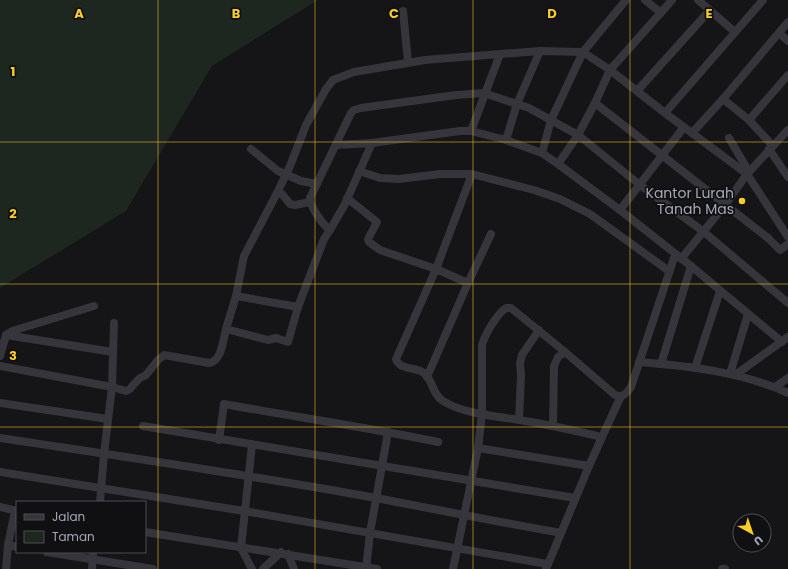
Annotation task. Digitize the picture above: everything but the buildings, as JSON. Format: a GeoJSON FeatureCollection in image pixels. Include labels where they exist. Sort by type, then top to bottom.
{"type":"FeatureCollection","features":[{"type":"Feature","properties":{"kind":"street"},"geometry":{"type":"LineString","coordinates":[[542,153],[551,120],[583,52],[626,0]]}},
{"type":"Feature","properties":{"kind":"street"},"geometry":{"type":"LineString","coordinates":[[645,0],[661,13]]}},
{"type":"Feature","properties":{"kind":"street"},"geometry":{"type":"LineString","coordinates":[[558,164],[578,135],[610,70],[672,0]]}},
{"type":"Feature","properties":{"kind":"street"},"geometry":{"type":"LineString","coordinates":[[698,0],[735,32]]}},
{"type":"Feature","properties":{"kind":"street"},"geometry":{"type":"LineString","coordinates":[[665,113],[763,0]]}},
{"type":"Feature","properties":{"kind":"street"},"geometry":{"type":"LineString","coordinates":[[637,91],[710,10]]}},
{"type":"Feature","properties":{"kind":"street"},"geometry":{"type":"LineString","coordinates":[[403,11],[408,62]]}},
{"type":"Feature","properties":{"kind":"street"},"geometry":{"type":"LineString","coordinates":[[692,133],[723,99],[788,22]]}},
{"type":"Feature","properties":{"kind":"street"},"geometry":{"type":"LineString","coordinates":[[779,33],[788,41]]}},
{"type":"Feature","properties":{"kind":"street"},"geometry":{"type":"LineString","coordinates":[[506,140],[517,104],[540,51]]}},
{"type":"Feature","properties":{"kind":"street"},"geometry":{"type":"LineString","coordinates":[[0,366],[126,391],[130,389],[140,378],[146,375],[164,355],[209,363],[213,362],[219,357],[236,296],[244,256],[290,166],[306,125],[326,89],[333,80],[354,72],[408,62],[540,51],[583,52],[610,70],[665,113],[748,173]]}},
{"type":"Feature","properties":{"kind":"street"},"geometry":{"type":"LineString","coordinates":[[471,131],[500,54]]}},
{"type":"Feature","properties":{"kind":"street"},"geometry":{"type":"LineString","coordinates":[[749,120],[788,75]]}},
{"type":"Feature","properties":{"kind":"street"},"geometry":{"type":"LineString","coordinates":[[330,230],[326,227],[310,202],[310,198],[351,113],[356,109],[456,95],[484,94],[538,112],[578,135],[704,232],[788,303]]}},
{"type":"Feature","properties":{"kind":"street"},"geometry":{"type":"LineString","coordinates":[[723,99],[749,120],[771,147],[788,177]]}},
{"type":"Feature","properties":{"kind":"street"},"geometry":{"type":"LineString","coordinates":[[595,103],[662,154],[784,252],[788,244]]}},
{"type":"Feature","properties":{"kind":"street"},"geometry":{"type":"LineString","coordinates":[[620,210],[684,127]]}},
{"type":"Feature","properties":{"kind":"street"},"geometry":{"type":"LineString","coordinates":[[0,472],[244,511],[458,548],[546,567],[621,396],[631,387],[669,271],[678,257],[704,232],[748,173],[788,130]]}},
{"type":"Feature","properties":{"kind":"street"},"geometry":{"type":"LineString","coordinates":[[336,145],[372,143],[460,131],[471,131],[506,140],[542,153],[620,210],[691,266],[748,314],[785,339],[732,374]]}},
{"type":"Feature","properties":{"kind":"street"},"geometry":{"type":"LineString","coordinates":[[728,138],[748,173],[787,232]]}},
{"type":"Feature","properties":{"kind":"street"},"geometry":{"type":"LineString","coordinates":[[226,329],[268,340],[276,338],[288,342],[298,307],[324,239],[348,198],[372,143]]}},
{"type":"Feature","properties":{"kind":"street"},"geometry":{"type":"LineString","coordinates":[[251,149],[278,171],[301,181],[317,184]]}},
{"type":"Feature","properties":{"kind":"street"},"geometry":{"type":"LineString","coordinates":[[359,171],[380,178],[399,179],[440,174],[472,174],[534,190],[566,202],[590,214],[669,271]]}},
{"type":"Feature","properties":{"kind":"street"},"geometry":{"type":"LineString","coordinates":[[472,174],[436,269],[396,359],[400,365],[420,371],[427,377],[435,392],[442,400],[460,408],[482,414],[553,426],[602,437]]}},
{"type":"Feature","properties":{"kind":"street"},"geometry":{"type":"LineString","coordinates":[[277,193],[282,194],[290,204],[295,205],[310,202]]}},
{"type":"Feature","properties":{"kind":"street"},"geometry":{"type":"LineString","coordinates":[[348,198],[377,222],[368,239],[370,243],[380,250],[436,269],[468,283]]}},
{"type":"Feature","properties":{"kind":"street"},"geometry":{"type":"LineString","coordinates":[[427,377],[491,234]]}},
{"type":"Feature","properties":{"kind":"street"},"geometry":{"type":"LineString","coordinates":[[661,364],[691,266]]}},
{"type":"Feature","properties":{"kind":"street"},"geometry":{"type":"LineString","coordinates":[[695,368],[720,291]]}},
{"type":"Feature","properties":{"kind":"street"},"geometry":{"type":"LineString","coordinates":[[236,296],[298,307]]}},
{"type":"Feature","properties":{"kind":"street"},"geometry":{"type":"LineString","coordinates":[[0,356],[6,335],[12,331],[94,306]]}},
{"type":"Feature","properties":{"kind":"street"},"geometry":{"type":"LineString","coordinates":[[453,569],[478,448],[482,414],[482,345],[489,330],[501,312],[508,307],[511,308],[615,394],[621,396]]}},
{"type":"Feature","properties":{"kind":"street"},"geometry":{"type":"LineString","coordinates":[[732,374],[748,314]]}},
{"type":"Feature","properties":{"kind":"street"},"geometry":{"type":"LineString","coordinates":[[100,501],[112,387],[114,323]]}},
{"type":"Feature","properties":{"kind":"street"},"geometry":{"type":"LineString","coordinates":[[519,420],[521,375],[520,363],[522,355],[539,330]]}},
{"type":"Feature","properties":{"kind":"street"},"geometry":{"type":"LineString","coordinates":[[6,335],[113,352]]}},
{"type":"Feature","properties":{"kind":"street"},"geometry":{"type":"LineString","coordinates":[[553,426],[554,366],[558,357],[565,352]]}},
{"type":"Feature","properties":{"kind":"street"},"geometry":{"type":"LineString","coordinates":[[639,362],[695,368],[732,374],[775,387],[788,393]]}},
{"type":"Feature","properties":{"kind":"street"},"geometry":{"type":"LineString","coordinates":[[775,387],[788,378]]}},
{"type":"Feature","properties":{"kind":"street"},"geometry":{"type":"LineString","coordinates":[[0,403],[108,419]]}},
{"type":"Feature","properties":{"kind":"street"},"geometry":{"type":"LineString","coordinates":[[220,440],[224,404],[438,442]]}},
{"type":"Feature","properties":{"kind":"street"},"geometry":{"type":"LineString","coordinates":[[143,426],[575,498]]}},
{"type":"Feature","properties":{"kind":"street"},"geometry":{"type":"LineString","coordinates":[[366,568],[370,533],[388,432]]}},
{"type":"Feature","properties":{"kind":"street"},"geometry":{"type":"LineString","coordinates":[[0,438],[249,476],[561,533]]}},
{"type":"Feature","properties":{"kind":"street"},"geometry":{"type":"LineString","coordinates":[[252,445],[241,548],[252,569]]}},
{"type":"Feature","properties":{"kind":"street"},"geometry":{"type":"LineString","coordinates":[[478,448],[589,466]]}},
{"type":"Feature","properties":{"kind":"street"},"geometry":{"type":"LineString","coordinates":[[0,507],[16,511],[8,545],[6,569]]}},
{"type":"Feature","properties":{"kind":"street"},"geometry":{"type":"LineString","coordinates":[[146,532],[241,548],[285,553],[377,569]]}},
{"type":"Feature","properties":{"kind":"street"},"geometry":{"type":"LineString","coordinates":[[8,545],[16,547]]}},
{"type":"Feature","properties":{"kind":"street"},"geometry":{"type":"LineString","coordinates":[[58,553],[93,556],[153,569]]}},
{"type":"Feature","properties":{"kind":"street"},"geometry":{"type":"LineString","coordinates":[[263,569],[285,553]]}},
{"type":"Feature","properties":{"kind":"street"},"geometry":{"type":"LineString","coordinates":[[285,553],[294,569]]}},
{"type":"Feature","properties":{"kind":"street"},"geometry":{"type":"LineString","coordinates":[[92,569],[93,556]]}},
{"type":"Feature","properties":{"kind":"green space"},"geometry":{"type":"Polygon","coordinates":[[[0,0],[318,0],[212,66],[126,211],[0,288],[0,0]]]}},
{"type":"Feature","properties":{"kind":"place","name":"Kantor Lurah Tanah Mas"},"geometry":{"type":"Point","coordinates":[742,201]}}]}
